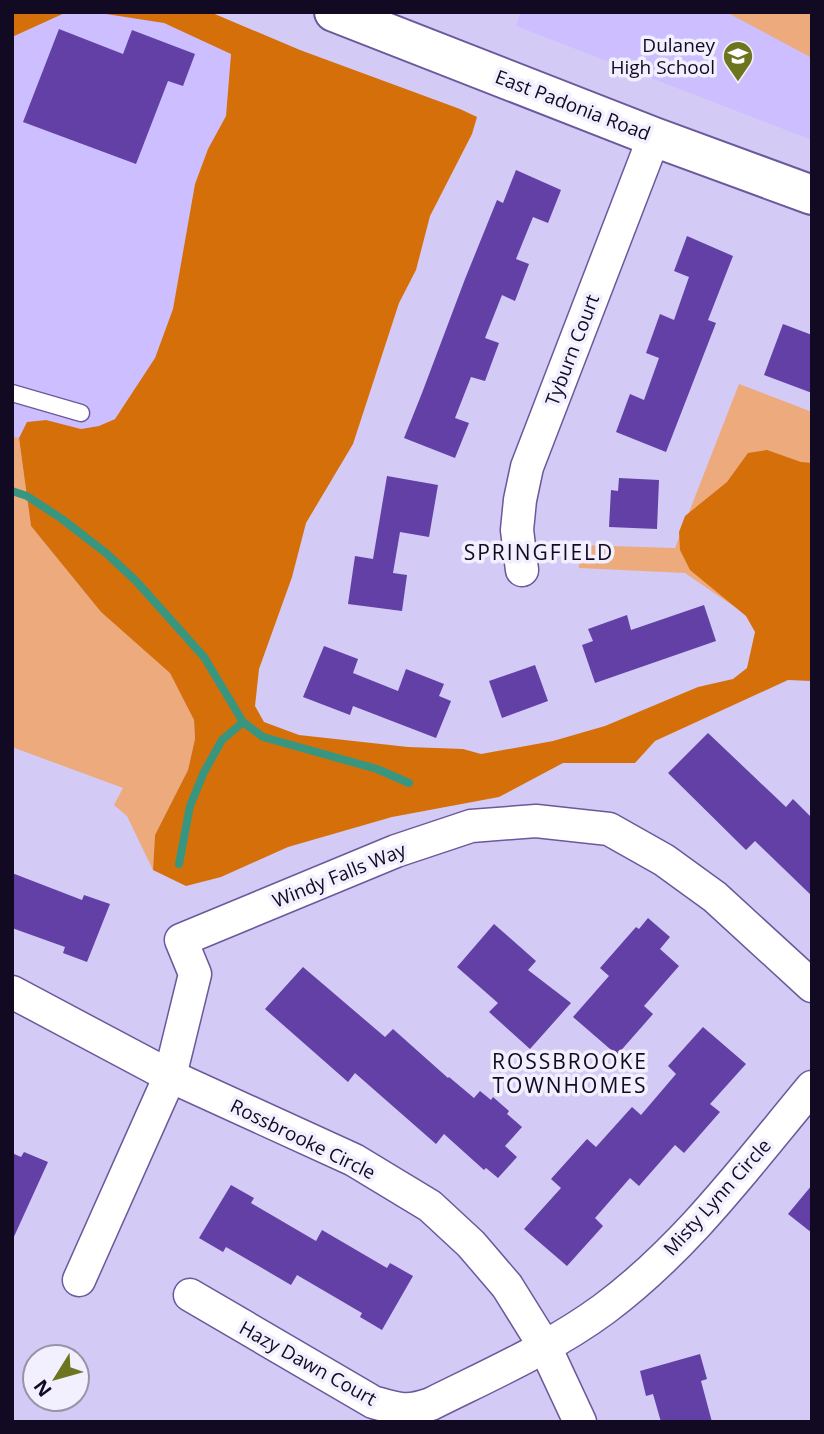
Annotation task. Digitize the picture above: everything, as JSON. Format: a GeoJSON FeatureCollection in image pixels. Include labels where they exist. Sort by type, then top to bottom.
{"type":"FeatureCollection","features":[{"type":"Feature","properties":{"kind":"street","name":"East Padonia Road"},"geometry":{"type":"LineString","coordinates":[[334,12],[654,137],[812,195]]}},
{"type":"Feature","properties":{"kind":"street","name":"Tyburn Court"},"geometry":{"type":"LineString","coordinates":[[522,570],[517,530],[527,467],[654,137]]}},
{"type":"Feature","properties":{"kind":"street","name":"Windy Falls Way"},"geometry":{"type":"LineString","coordinates":[[79,1280],[170,1076],[195,974],[181,940],[396,850],[471,826],[536,821],[609,829],[664,860],[715,897],[812,986]]}},
{"type":"Feature","properties":{"kind":"street","name":"Rossbrooke Circle"},"geometry":{"type":"LineString","coordinates":[[12,992],[170,1076],[354,1160],[430,1206],[471,1244],[507,1286],[545,1347],[580,1422]]}},
{"type":"Feature","properties":{"kind":"street","name":"Misty Lynn Circle"},"geometry":{"type":"LineString","coordinates":[[545,1347],[604,1309],[689,1233],[812,1087]]}},
{"type":"Feature","properties":{"kind":"street","name":"Hazy Dawn Court"},"geometry":{"type":"LineString","coordinates":[[190,1295],[373,1402],[395,1409],[414,1410],[431,1404],[545,1347]]}},
{"type":"Feature","properties":{"kind":"lane"},"geometry":{"type":"LineString","coordinates":[[12,393],[81,413]]}},
{"type":"Feature","properties":{"kind":"shaded area"},"geometry":{"type":"Polygon","coordinates":[[[12,12],[67,12],[12,37],[12,12]]]}},
{"type":"Feature","properties":{"kind":"shaded area"},"geometry":{"type":"Polygon","coordinates":[[[67,12],[106,14],[164,23],[231,53],[226,116],[208,149],[195,184],[173,309],[155,358],[115,418],[99,426],[81,429],[46,420],[28,422],[19,438],[12,436],[12,37],[67,12]]]}},
{"type":"Feature","properties":{"kind":"shaded area"},"geometry":{"type":"Polygon","coordinates":[[[79,12],[210,12],[300,50],[477,117],[472,134],[430,216],[416,270],[399,303],[353,444],[306,523],[292,577],[259,669],[255,706],[264,722],[299,735],[408,747],[463,749],[481,754],[553,741],[605,726],[698,687],[733,679],[747,668],[755,632],[746,616],[690,570],[680,550],[679,532],[685,516],[727,482],[748,453],[767,450],[812,463],[812,681],[788,680],[655,741],[635,763],[563,763],[499,797],[392,817],[288,847],[221,877],[186,886],[153,870],[155,835],[188,770],[195,739],[194,720],[170,673],[101,612],[31,526],[19,438],[27,422],[46,420],[81,429],[99,426],[115,419],[155,358],[173,309],[195,184],[208,149],[226,116],[231,54],[164,23],[79,12]]]}},
{"type":"Feature","properties":{"kind":"shaded area","name":"Dulaney High School"},"geometry":{"type":"Polygon","coordinates":[[[521,12],[812,12],[812,140],[516,26],[521,12]]]}},
{"type":"Feature","properties":{"kind":"shaded area"},"geometry":{"type":"Polygon","coordinates":[[[726,12],[812,12],[812,58],[726,12]]]}},
{"type":"Feature","properties":{"kind":"shaded area"},"geometry":{"type":"Polygon","coordinates":[[[739,384],[812,412],[812,653],[805,655],[685,573],[579,568],[576,545],[675,548],[739,384]]]}},
{"type":"Feature","properties":{"kind":"shaded area"},"geometry":{"type":"Polygon","coordinates":[[[12,436],[19,438],[31,526],[101,612],[170,672],[194,720],[195,739],[188,770],[155,835],[153,870],[127,816],[114,805],[123,788],[12,747],[12,436]]]}},
{"type":"Feature","properties":{"kind":"building"},"geometry":{"type":"Polygon","coordinates":[[[59,29],[123,54],[132,30],[195,54],[183,86],[168,81],[136,164],[23,122],[59,29]]]}},
{"type":"Feature","properties":{"kind":"building"},"geometry":{"type":"Polygon","coordinates":[[[516,170],[561,190],[548,223],[533,217],[516,259],[529,264],[515,301],[502,295],[485,338],[499,343],[485,381],[471,377],[455,418],[469,423],[455,458],[404,438],[497,200],[503,203],[516,170]]]}},
{"type":"Feature","properties":{"kind":"building"},"geometry":{"type":"Polygon","coordinates":[[[687,236],[733,256],[708,320],[716,323],[666,452],[616,432],[630,394],[644,400],[659,358],[646,353],[660,314],[674,320],[689,277],[674,271],[687,236]]]}},
{"type":"Feature","properties":{"kind":"building"},"geometry":{"type":"Polygon","coordinates":[[[783,324],[812,335],[812,393],[764,375],[783,324]]]}},
{"type":"Feature","properties":{"kind":"building"},"geometry":{"type":"Polygon","coordinates":[[[387,476],[438,485],[429,537],[400,532],[393,573],[407,575],[402,611],[348,604],[355,556],[373,559],[387,476]]]}},
{"type":"Feature","properties":{"kind":"building"},"geometry":{"type":"Polygon","coordinates":[[[619,478],[659,480],[657,529],[609,527],[611,490],[618,491],[619,478]]]}},
{"type":"Feature","properties":{"kind":"building"},"geometry":{"type":"Polygon","coordinates":[[[704,605],[716,641],[595,683],[582,645],[593,641],[588,629],[627,615],[631,630],[704,605]]]}},
{"type":"Feature","properties":{"kind":"building"},"geometry":{"type":"Polygon","coordinates":[[[324,646],[358,659],[353,673],[398,691],[406,669],[444,684],[439,696],[451,701],[436,738],[353,706],[350,715],[303,697],[324,646]]]}},
{"type":"Feature","properties":{"kind":"building"},"geometry":{"type":"Polygon","coordinates":[[[535,665],[548,701],[502,718],[489,681],[535,665]]]}},
{"type":"Feature","properties":{"kind":"building"},"geometry":{"type":"Polygon","coordinates":[[[708,733],[786,807],[793,799],[812,818],[812,896],[755,841],[746,850],[668,773],[708,733]]]}},
{"type":"Feature","properties":{"kind":"building"},"geometry":{"type":"Polygon","coordinates":[[[12,873],[82,900],[84,895],[110,904],[87,962],[63,953],[65,947],[12,928],[12,873]]]}},
{"type":"Feature","properties":{"kind":"building"},"geometry":{"type":"Polygon","coordinates":[[[648,918],[670,937],[660,949],[679,966],[644,1006],[653,1014],[617,1055],[573,1017],[609,976],[600,968],[636,927],[639,929],[648,918]]]}},
{"type":"Feature","properties":{"kind":"building"},"geometry":{"type":"Polygon","coordinates":[[[494,924],[536,961],[528,970],[571,1003],[530,1049],[489,1012],[498,1003],[457,967],[494,924]]]}},
{"type":"Feature","properties":{"kind":"building"},"geometry":{"type":"Polygon","coordinates":[[[303,967],[385,1037],[393,1029],[474,1098],[480,1091],[491,1100],[493,1097],[509,1111],[507,1114],[522,1127],[505,1146],[517,1157],[498,1178],[486,1168],[484,1170],[444,1134],[436,1144],[355,1073],[348,1082],[265,1009],[303,967]]]}},
{"type":"Feature","properties":{"kind":"building"},"geometry":{"type":"Polygon","coordinates":[[[703,1027],[746,1064],[710,1104],[720,1112],[684,1153],[675,1145],[639,1186],[630,1178],[595,1218],[603,1226],[567,1266],[524,1229],[561,1188],[551,1179],[587,1139],[596,1147],[632,1107],[641,1115],[676,1074],[668,1066],[703,1027]]]}},
{"type":"Feature","properties":{"kind":"building"},"geometry":{"type":"Polygon","coordinates":[[[24,1152],[48,1162],[12,1241],[12,1153],[21,1157],[24,1152]]]}},
{"type":"Feature","properties":{"kind":"building"},"geometry":{"type":"Polygon","coordinates":[[[231,1185],[254,1198],[251,1203],[316,1241],[322,1230],[387,1268],[390,1263],[413,1276],[382,1330],[360,1317],[362,1313],[297,1275],[291,1285],[226,1247],[223,1252],[199,1238],[231,1185]]]}},
{"type":"Feature","properties":{"kind":"building"},"geometry":{"type":"Polygon","coordinates":[[[812,1185],[812,1233],[788,1214],[812,1185]]]}},
{"type":"Feature","properties":{"kind":"building"},"geometry":{"type":"Polygon","coordinates":[[[700,1354],[707,1379],[701,1381],[712,1422],[661,1422],[653,1394],[646,1396],[640,1371],[700,1354]]]}},
{"type":"Feature","properties":{"kind":"waterway"},"geometry":{"type":"LineString","coordinates":[[12,491],[27,496],[62,519],[106,553],[136,581],[204,657],[243,722],[263,737],[377,769],[409,783]]}},
{"type":"Feature","properties":{"kind":"waterway"},"geometry":{"type":"LineString","coordinates":[[179,864],[190,806],[204,772],[222,740],[243,722]]}},
{"type":"Feature","properties":{"kind":"place","name":"Dulaney High School"},"geometry":{"type":"Point","coordinates":[738,83]}},
{"type":"Feature","properties":{"kind":"district","name":"SPRINGFIELD"},"geometry":{"type":"Point","coordinates":[539,552]}},
{"type":"Feature","properties":{"kind":"district","name":"ROSSBROOKE TOWNHOMES"},"geometry":{"type":"Point","coordinates":[570,1073]}}]}
